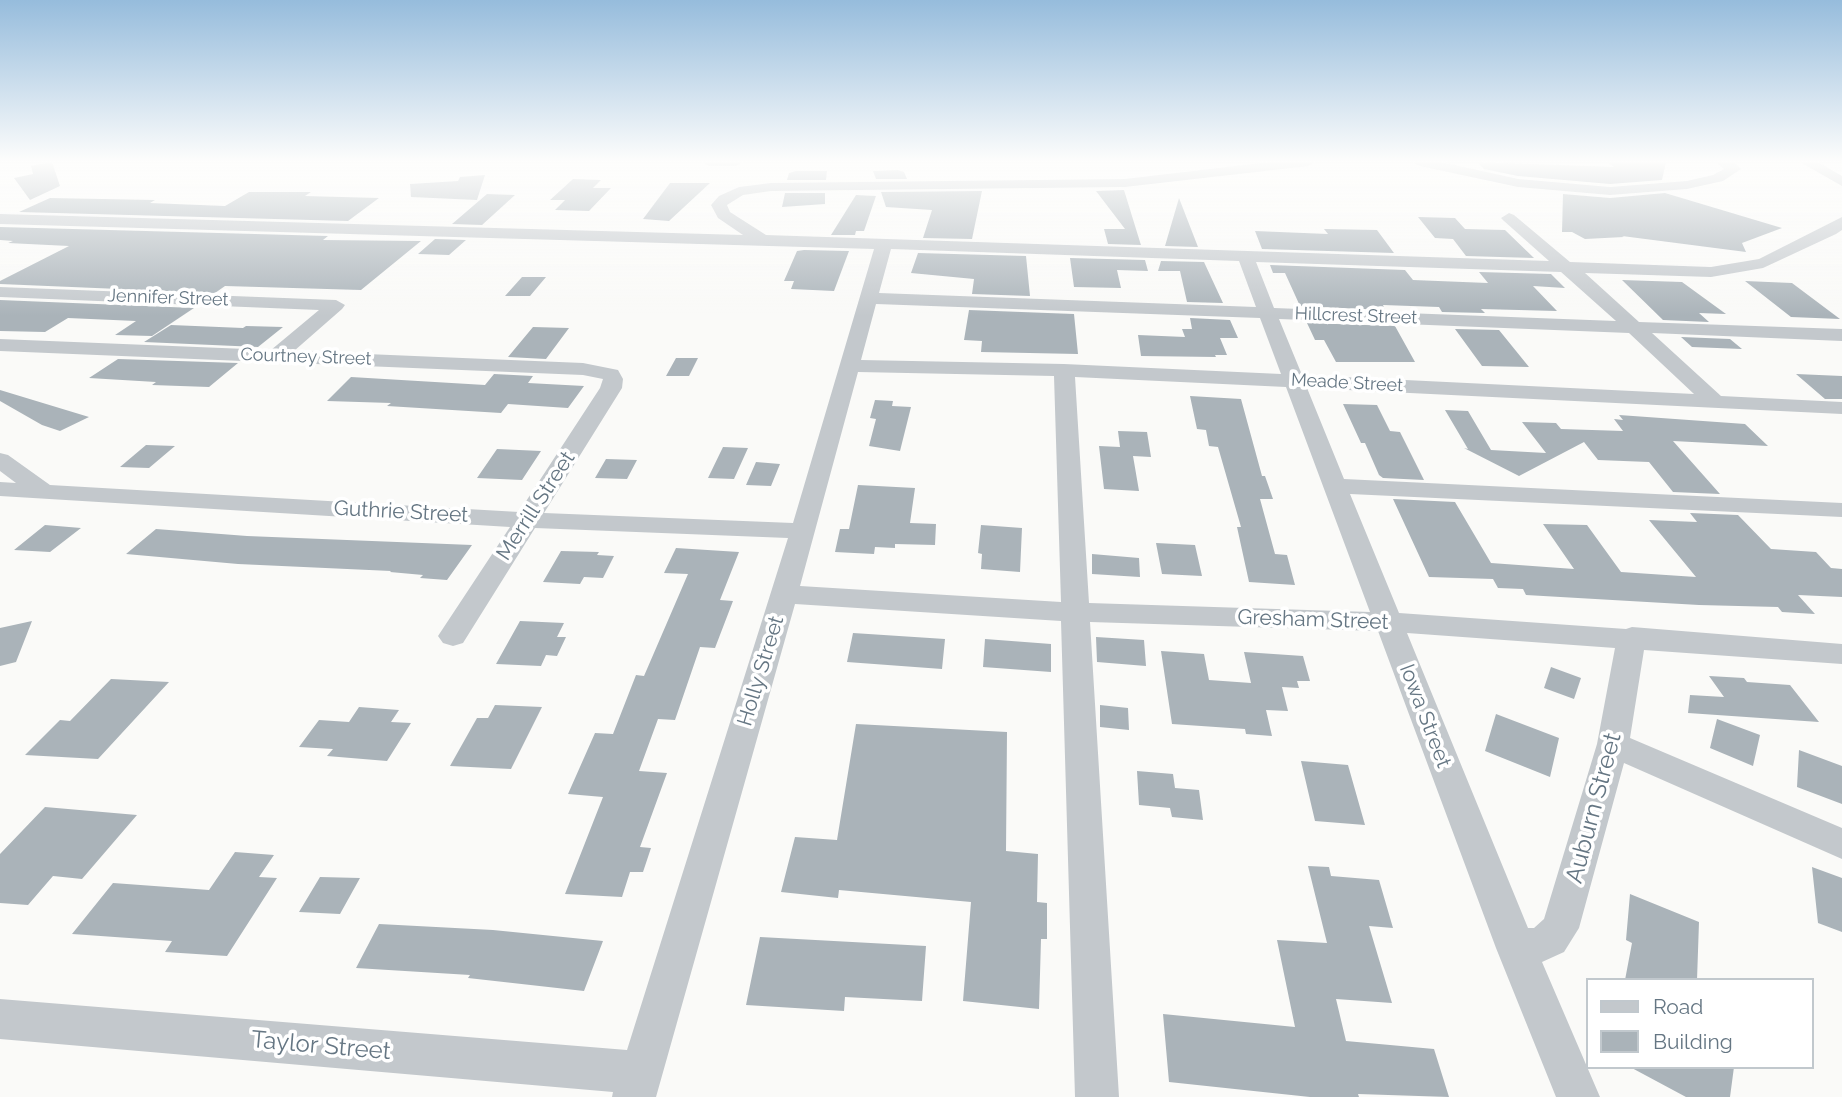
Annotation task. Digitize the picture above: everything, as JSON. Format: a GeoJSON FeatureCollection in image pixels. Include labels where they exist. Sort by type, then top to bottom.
{"type":"FeatureCollection","features":[{"type":"Feature","properties":{"kind":"street"},"geometry":{"type":"LineString","coordinates":[[722,213],[765,240]]}},
{"type":"Feature","properties":{"kind":"street"},"geometry":{"type":"LineString","coordinates":[[1509,218],[1564,267],[1581,278],[1716,403]]}},
{"type":"Feature","properties":{"kind":"street"},"geometry":{"type":"LineString","coordinates":[[0,219],[765,240],[1711,272],[1734,270],[1763,262],[1842,222]]}},
{"type":"Feature","properties":{"kind":"street","name":"Holly Street"},"geometry":{"type":"LineString","coordinates":[[638,1085],[803,531],[884,244]]}},
{"type":"Feature","properties":{"kind":"street","name":"Iowa Street"},"geometry":{"type":"LineString","coordinates":[[1245,256],[1516,948],[1578,1097]]}},
{"type":"Feature","properties":{"kind":"street","name":"Jennifer Street"},"geometry":{"type":"LineString","coordinates":[[0,292],[336,305]]}},
{"type":"Feature","properties":{"kind":"street","name":"Hillcrest Street"},"geometry":{"type":"LineString","coordinates":[[870,298],[1842,335]]}},
{"type":"Feature","properties":{"kind":"street"},"geometry":{"type":"LineString","coordinates":[[276,356],[336,305]]}},
{"type":"Feature","properties":{"kind":"street","name":"Courtney Street"},"geometry":{"type":"LineString","coordinates":[[0,345],[583,369],[611,374]]}},
{"type":"Feature","properties":{"kind":"street","name":"Meade Street"},"geometry":{"type":"LineString","coordinates":[[851,366],[1064,370],[1842,408]]}},
{"type":"Feature","properties":{"kind":"street"},"geometry":{"type":"LineString","coordinates":[[1064,370],[1097,1097]]}},
{"type":"Feature","properties":{"kind":"street","name":"Merrill Street"},"geometry":{"type":"LineString","coordinates":[[453,636],[611,388],[611,374]]}},
{"type":"Feature","properties":{"kind":"street"},"geometry":{"type":"LineString","coordinates":[[0,460],[43,491]]}},
{"type":"Feature","properties":{"kind":"street"},"geometry":{"type":"LineString","coordinates":[[1335,486],[1842,510]]}},
{"type":"Feature","properties":{"kind":"street","name":"Guthrie Street"},"geometry":{"type":"LineString","coordinates":[[0,489],[527,520],[803,531]]}},
{"type":"Feature","properties":{"kind":"street","name":"Gresham Street"},"geometry":{"type":"LineString","coordinates":[[783,594],[1075,612],[1387,622],[1842,654]]}},
{"type":"Feature","properties":{"kind":"street","name":"Auburn Street"},"geometry":{"type":"LineString","coordinates":[[1516,948],[1538,945],[1550,939],[1560,928],[1614,744],[1632,638]]}},
{"type":"Feature","properties":{"kind":"street"},"geometry":{"type":"LineString","coordinates":[[1614,744],[1842,844]]}},
{"type":"Feature","properties":{"kind":"street","name":"Taylor Street"},"geometry":{"type":"LineString","coordinates":[[0,1018],[638,1085]]}},
{"type":"Feature","properties":{"kind":"building"},"geometry":{"type":"Polygon","coordinates":[[[63,213],[359,213],[348,221],[63,213]]]}},
{"type":"Feature","properties":{"kind":"building"},"geometry":{"type":"Polygon","coordinates":[[[465,213],[495,213],[482,225],[452,224],[465,213]]]}},
{"type":"Feature","properties":{"kind":"building"},"geometry":{"type":"Polygon","coordinates":[[[647,213],[677,213],[669,221],[643,219],[647,213]]]}},
{"type":"Feature","properties":{"kind":"building"},"geometry":{"type":"Polygon","coordinates":[[[845,213],[870,213],[864,231],[856,231],[855,235],[831,235],[845,213]]]}},
{"type":"Feature","properties":{"kind":"building"},"geometry":{"type":"Polygon","coordinates":[[[931,213],[977,213],[972,239],[923,238],[931,213]]]}},
{"type":"Feature","properties":{"kind":"building"},"geometry":{"type":"Polygon","coordinates":[[[1113,213],[1131,213],[1141,245],[1108,244],[1104,229],[1125,229],[1113,213]]]}},
{"type":"Feature","properties":{"kind":"building"},"geometry":{"type":"Polygon","coordinates":[[[1175,213],[1185,213],[1198,247],[1165,246],[1175,213]]]}},
{"type":"Feature","properties":{"kind":"building"},"geometry":{"type":"Polygon","coordinates":[[[1562,213],[1733,213],[1782,228],[1742,243],[1746,252],[1622,236],[1624,237],[1585,239],[1572,232],[1562,232],[1562,213]]]}},
{"type":"Feature","properties":{"kind":"building"},"geometry":{"type":"Polygon","coordinates":[[[1418,217],[1455,218],[1465,229],[1505,230],[1534,258],[1466,256],[1453,239],[1435,238],[1418,217]]]}},
{"type":"Feature","properties":{"kind":"building"},"geometry":{"type":"Polygon","coordinates":[[[0,227],[328,236],[323,240],[421,241],[361,290],[225,286],[215,293],[0,284],[0,281],[69,246],[8,243],[13,241],[0,240],[0,227]]]}},
{"type":"Feature","properties":{"kind":"building"},"geometry":{"type":"Polygon","coordinates":[[[1324,229],[1377,230],[1394,253],[1262,249],[1255,231],[1328,234],[1324,229]]]}},
{"type":"Feature","properties":{"kind":"building"},"geometry":{"type":"Polygon","coordinates":[[[435,239],[466,240],[449,255],[418,254],[435,239]]]}},
{"type":"Feature","properties":{"kind":"building"},"geometry":{"type":"Polygon","coordinates":[[[797,251],[849,251],[834,291],[791,289],[794,281],[784,281],[797,251]]]}},
{"type":"Feature","properties":{"kind":"building"},"geometry":{"type":"Polygon","coordinates":[[[918,253],[1026,256],[1030,296],[972,294],[974,279],[911,273],[918,253]]]}},
{"type":"Feature","properties":{"kind":"building"},"geometry":{"type":"Polygon","coordinates":[[[1070,258],[1145,260],[1148,271],[1117,270],[1121,288],[1074,287],[1070,258]]]}},
{"type":"Feature","properties":{"kind":"building"},"geometry":{"type":"Polygon","coordinates":[[[1161,261],[1204,262],[1223,303],[1187,302],[1180,271],[1158,271],[1161,261]]]}},
{"type":"Feature","properties":{"kind":"building"},"geometry":{"type":"Polygon","coordinates":[[[1270,265],[1405,270],[1413,280],[1488,283],[1479,272],[1551,274],[1565,288],[1533,286],[1557,311],[1481,309],[1485,313],[1442,312],[1439,307],[1383,305],[1385,310],[1300,306],[1285,273],[1273,273],[1270,265]]]}},
{"type":"Feature","properties":{"kind":"building"},"geometry":{"type":"Polygon","coordinates":[[[522,277],[546,277],[530,296],[505,296],[522,277]]]}},
{"type":"Feature","properties":{"kind":"building"},"geometry":{"type":"Polygon","coordinates":[[[1622,280],[1682,282],[1726,314],[1699,313],[1709,322],[1663,320],[1622,280]]]}},
{"type":"Feature","properties":{"kind":"building"},"geometry":{"type":"Polygon","coordinates":[[[1745,281],[1792,283],[1840,319],[1791,317],[1745,281]]]}},
{"type":"Feature","properties":{"kind":"building"},"geometry":{"type":"Polygon","coordinates":[[[0,300],[194,308],[152,336],[115,335],[136,321],[68,318],[45,332],[0,331],[0,300]]]}},
{"type":"Feature","properties":{"kind":"building"},"geometry":{"type":"Polygon","coordinates":[[[969,310],[1074,314],[1078,354],[981,352],[982,341],[964,340],[969,310]]]}},
{"type":"Feature","properties":{"kind":"building"},"geometry":{"type":"Polygon","coordinates":[[[1190,318],[1230,320],[1238,338],[1220,338],[1227,355],[1141,356],[1138,335],[1185,337],[1182,329],[1192,329],[1190,318]]]}},
{"type":"Feature","properties":{"kind":"building"},"geometry":{"type":"Polygon","coordinates":[[[1307,323],[1395,326],[1415,362],[1336,362],[1324,340],[1315,340],[1307,323]]]}},
{"type":"Feature","properties":{"kind":"building"},"geometry":{"type":"Polygon","coordinates":[[[171,325],[283,327],[258,347],[144,342],[171,325]]]}},
{"type":"Feature","properties":{"kind":"building"},"geometry":{"type":"Polygon","coordinates":[[[533,327],[569,328],[546,359],[508,357],[533,327]]]}},
{"type":"Feature","properties":{"kind":"building"},"geometry":{"type":"Polygon","coordinates":[[[1455,329],[1499,330],[1529,367],[1482,366],[1455,329]]]}},
{"type":"Feature","properties":{"kind":"building"},"geometry":{"type":"Polygon","coordinates":[[[1681,337],[1730,339],[1742,349],[1692,347],[1681,337]]]}},
{"type":"Feature","properties":{"kind":"building"},"geometry":{"type":"Polygon","coordinates":[[[676,358],[698,358],[689,376],[666,376],[676,358]]]}},
{"type":"Feature","properties":{"kind":"building"},"geometry":{"type":"Polygon","coordinates":[[[118,359],[238,363],[209,387],[152,385],[156,382],[89,378],[118,359]]]}},
{"type":"Feature","properties":{"kind":"building"},"geometry":{"type":"Polygon","coordinates":[[[494,374],[533,376],[528,383],[584,386],[568,408],[508,404],[501,413],[387,406],[391,403],[327,401],[351,377],[485,385],[494,374]]]}},
{"type":"Feature","properties":{"kind":"building"},"geometry":{"type":"Polygon","coordinates":[[[1796,374],[1842,376],[1842,399],[1825,399],[1796,374]]]}},
{"type":"Feature","properties":{"kind":"building"},"geometry":{"type":"Polygon","coordinates":[[[0,390],[89,417],[60,431],[42,425],[0,401],[0,390]]]}},
{"type":"Feature","properties":{"kind":"building"},"geometry":{"type":"Polygon","coordinates":[[[1190,396],[1241,399],[1262,476],[1265,476],[1273,499],[1260,499],[1275,554],[1287,555],[1295,585],[1249,582],[1237,527],[1241,527],[1218,447],[1209,446],[1206,430],[1197,429],[1190,396]]]}},
{"type":"Feature","properties":{"kind":"building"},"geometry":{"type":"Polygon","coordinates":[[[875,400],[893,401],[892,406],[911,407],[900,451],[869,446],[876,419],[870,418],[875,400]]]}},
{"type":"Feature","properties":{"kind":"building"},"geometry":{"type":"Polygon","coordinates":[[[1343,404],[1377,405],[1390,431],[1400,432],[1424,480],[1383,478],[1379,475],[1343,404]]]}},
{"type":"Feature","properties":{"kind":"building"},"geometry":{"type":"Polygon","coordinates":[[[1445,410],[1468,411],[1491,450],[1546,453],[1522,422],[1556,423],[1561,429],[1623,431],[1614,419],[1623,420],[1619,415],[1745,424],[1768,446],[1673,441],[1720,494],[1673,492],[1649,462],[1598,460],[1584,442],[1519,476],[1464,448],[1468,449],[1445,410]]]}},
{"type":"Feature","properties":{"kind":"building"},"geometry":{"type":"Polygon","coordinates":[[[1118,431],[1147,432],[1151,457],[1133,456],[1139,491],[1104,489],[1099,446],[1120,447],[1118,431]]]}},
{"type":"Feature","properties":{"kind":"building"},"geometry":{"type":"Polygon","coordinates":[[[146,445],[175,446],[149,468],[120,467],[146,445]]]}},
{"type":"Feature","properties":{"kind":"building"},"geometry":{"type":"Polygon","coordinates":[[[723,447],[748,448],[734,479],[708,478],[723,447]]]}},
{"type":"Feature","properties":{"kind":"building"},"geometry":{"type":"Polygon","coordinates":[[[497,449],[541,451],[522,480],[477,478],[497,449]]]}},
{"type":"Feature","properties":{"kind":"building"},"geometry":{"type":"Polygon","coordinates":[[[606,459],[637,460],[627,479],[595,478],[606,459]]]}},
{"type":"Feature","properties":{"kind":"building"},"geometry":{"type":"Polygon","coordinates":[[[756,462],[780,464],[771,486],[746,485],[756,462]]]}},
{"type":"Feature","properties":{"kind":"building"},"geometry":{"type":"Polygon","coordinates":[[[858,485],[915,488],[910,523],[936,524],[935,545],[895,544],[895,548],[875,547],[874,554],[835,552],[840,529],[849,529],[858,485]]]}},
{"type":"Feature","properties":{"kind":"building"},"geometry":{"type":"Polygon","coordinates":[[[1393,499],[1455,502],[1491,563],[1574,569],[1543,524],[1587,525],[1621,572],[1696,577],[1649,520],[1697,522],[1690,513],[1738,515],[1771,549],[1816,552],[1831,568],[1842,569],[1842,597],[1798,595],[1815,614],[1782,612],[1778,607],[1526,595],[1523,589],[1498,588],[1493,579],[1429,577],[1393,499]]]}},
{"type":"Feature","properties":{"kind":"building"},"geometry":{"type":"Polygon","coordinates":[[[45,525],[81,528],[50,552],[14,550],[45,525]]]}},
{"type":"Feature","properties":{"kind":"building"},"geometry":{"type":"Polygon","coordinates":[[[981,525],[1022,528],[1020,572],[981,569],[982,554],[978,553],[981,525]]]}},
{"type":"Feature","properties":{"kind":"building"},"geometry":{"type":"Polygon","coordinates":[[[156,529],[247,536],[472,545],[447,580],[420,578],[423,575],[391,571],[238,564],[126,554],[156,529]]]}},
{"type":"Feature","properties":{"kind":"building"},"geometry":{"type":"Polygon","coordinates":[[[1156,543],[1195,545],[1202,576],[1162,574],[1156,543]]]}},
{"type":"Feature","properties":{"kind":"building"},"geometry":{"type":"Polygon","coordinates":[[[676,548],[739,552],[720,600],[733,601],[715,648],[700,647],[675,720],[658,719],[639,771],[667,773],[640,847],[651,848],[643,872],[630,872],[622,897],[565,894],[603,797],[568,794],[595,733],[613,734],[636,675],[644,676],[688,574],[664,573],[676,548]]]}},
{"type":"Feature","properties":{"kind":"building"},"geometry":{"type":"Polygon","coordinates":[[[561,551],[599,552],[597,555],[614,556],[603,578],[584,577],[580,584],[543,582],[561,551]]]}},
{"type":"Feature","properties":{"kind":"building"},"geometry":{"type":"Polygon","coordinates":[[[1092,554],[1139,558],[1140,577],[1092,574],[1092,554]]]}},
{"type":"Feature","properties":{"kind":"building"},"geometry":{"type":"Polygon","coordinates":[[[32,621],[16,662],[0,666],[0,628],[32,621]]]}},
{"type":"Feature","properties":{"kind":"building"},"geometry":{"type":"Polygon","coordinates":[[[520,621],[564,623],[557,637],[566,637],[557,656],[546,655],[541,666],[496,664],[520,621]]]}},
{"type":"Feature","properties":{"kind":"building"},"geometry":{"type":"Polygon","coordinates":[[[853,633],[945,639],[942,669],[847,662],[853,633]]]}},
{"type":"Feature","properties":{"kind":"building"},"geometry":{"type":"Polygon","coordinates":[[[1096,637],[1144,640],[1146,666],[1097,662],[1096,637]]]}},
{"type":"Feature","properties":{"kind":"building"},"geometry":{"type":"Polygon","coordinates":[[[985,639],[1051,644],[1051,672],[983,667],[985,639]]]}},
{"type":"Feature","properties":{"kind":"building"},"geometry":{"type":"Polygon","coordinates":[[[1161,651],[1204,654],[1209,680],[1251,683],[1244,652],[1303,656],[1310,681],[1297,681],[1299,688],[1282,687],[1288,711],[1266,710],[1272,736],[1246,734],[1245,729],[1172,724],[1161,651]]]}},
{"type":"Feature","properties":{"kind":"building"},"geometry":{"type":"Polygon","coordinates":[[[1551,667],[1581,678],[1574,699],[1544,688],[1551,667]]]}},
{"type":"Feature","properties":{"kind":"building"},"geometry":{"type":"Polygon","coordinates":[[[1709,676],[1790,685],[1819,722],[1688,713],[1690,695],[1724,697],[1709,676]]]}},
{"type":"Feature","properties":{"kind":"building"},"geometry":{"type":"Polygon","coordinates":[[[111,679],[169,682],[98,759],[25,755],[60,720],[70,721],[111,679]]]}},
{"type":"Feature","properties":{"kind":"building"},"geometry":{"type":"Polygon","coordinates":[[[495,705],[542,707],[511,769],[450,766],[477,718],[488,718],[495,705]]]}},
{"type":"Feature","properties":{"kind":"building"},"geometry":{"type":"Polygon","coordinates":[[[1100,705],[1128,708],[1129,730],[1100,727],[1100,705]]]}},
{"type":"Feature","properties":{"kind":"building"},"geometry":{"type":"Polygon","coordinates":[[[359,707],[399,710],[391,722],[411,723],[387,761],[327,756],[333,749],[299,747],[319,720],[349,722],[359,707]]]}},
{"type":"Feature","properties":{"kind":"building"},"geometry":{"type":"Polygon","coordinates":[[[1496,714],[1559,738],[1550,777],[1485,751],[1496,714]]]}},
{"type":"Feature","properties":{"kind":"building"},"geometry":{"type":"Polygon","coordinates":[[[1717,719],[1760,735],[1753,766],[1710,748],[1717,719]]]}},
{"type":"Feature","properties":{"kind":"building"},"geometry":{"type":"Polygon","coordinates":[[[856,724],[1007,732],[1006,851],[1038,854],[1037,902],[1047,903],[1047,939],[1041,939],[1039,1009],[963,1001],[971,902],[839,890],[838,898],[781,892],[795,837],[837,840],[856,724]]]}},
{"type":"Feature","properties":{"kind":"building"},"geometry":{"type":"Polygon","coordinates":[[[1799,750],[1842,766],[1842,804],[1797,787],[1799,750]]]}},
{"type":"Feature","properties":{"kind":"building"},"geometry":{"type":"Polygon","coordinates":[[[1301,761],[1348,765],[1365,825],[1315,821],[1301,761]]]}},
{"type":"Feature","properties":{"kind":"building"},"geometry":{"type":"Polygon","coordinates":[[[1137,771],[1173,774],[1175,788],[1199,790],[1203,820],[1172,817],[1170,808],[1139,805],[1137,771]]]}},
{"type":"Feature","properties":{"kind":"building"},"geometry":{"type":"Polygon","coordinates":[[[45,807],[137,815],[82,879],[53,876],[28,905],[0,903],[0,854],[45,807]]]}},
{"type":"Feature","properties":{"kind":"building"},"geometry":{"type":"Polygon","coordinates":[[[235,852],[274,855],[259,877],[277,878],[227,956],[165,952],[172,941],[72,934],[113,883],[209,890],[235,852]]]}},
{"type":"Feature","properties":{"kind":"building"},"geometry":{"type":"Polygon","coordinates":[[[1308,866],[1329,867],[1331,876],[1379,880],[1393,928],[1369,926],[1392,1003],[1336,999],[1346,1041],[1434,1049],[1449,1097],[1358,1094],[1359,1097],[1310,1097],[1169,1082],[1163,1014],[1295,1027],[1277,940],[1327,943],[1308,866]]]}},
{"type":"Feature","properties":{"kind":"building"},"geometry":{"type":"Polygon","coordinates":[[[1812,867],[1842,878],[1842,932],[1818,923],[1812,867]]]}},
{"type":"Feature","properties":{"kind":"building"},"geometry":{"type":"Polygon","coordinates":[[[320,877],[360,878],[340,914],[299,912],[320,877]]]}},
{"type":"Feature","properties":{"kind":"building"},"geometry":{"type":"Polygon","coordinates":[[[1630,894],[1699,922],[1697,978],[1625,978],[1632,943],[1626,940],[1630,894]]]}},
{"type":"Feature","properties":{"kind":"building"},"geometry":{"type":"Polygon","coordinates":[[[379,924],[493,930],[603,941],[584,991],[468,978],[470,975],[356,968],[379,924]]]}},
{"type":"Feature","properties":{"kind":"building"},"geometry":{"type":"Polygon","coordinates":[[[760,937],[926,946],[922,1001],[845,997],[844,1011],[746,1005],[760,937]]]}},
{"type":"Feature","properties":{"kind":"building"},"geometry":{"type":"Polygon","coordinates":[[[1634,1069],[1734,1069],[1730,1097],[1686,1097],[1634,1069]]]}}]}
